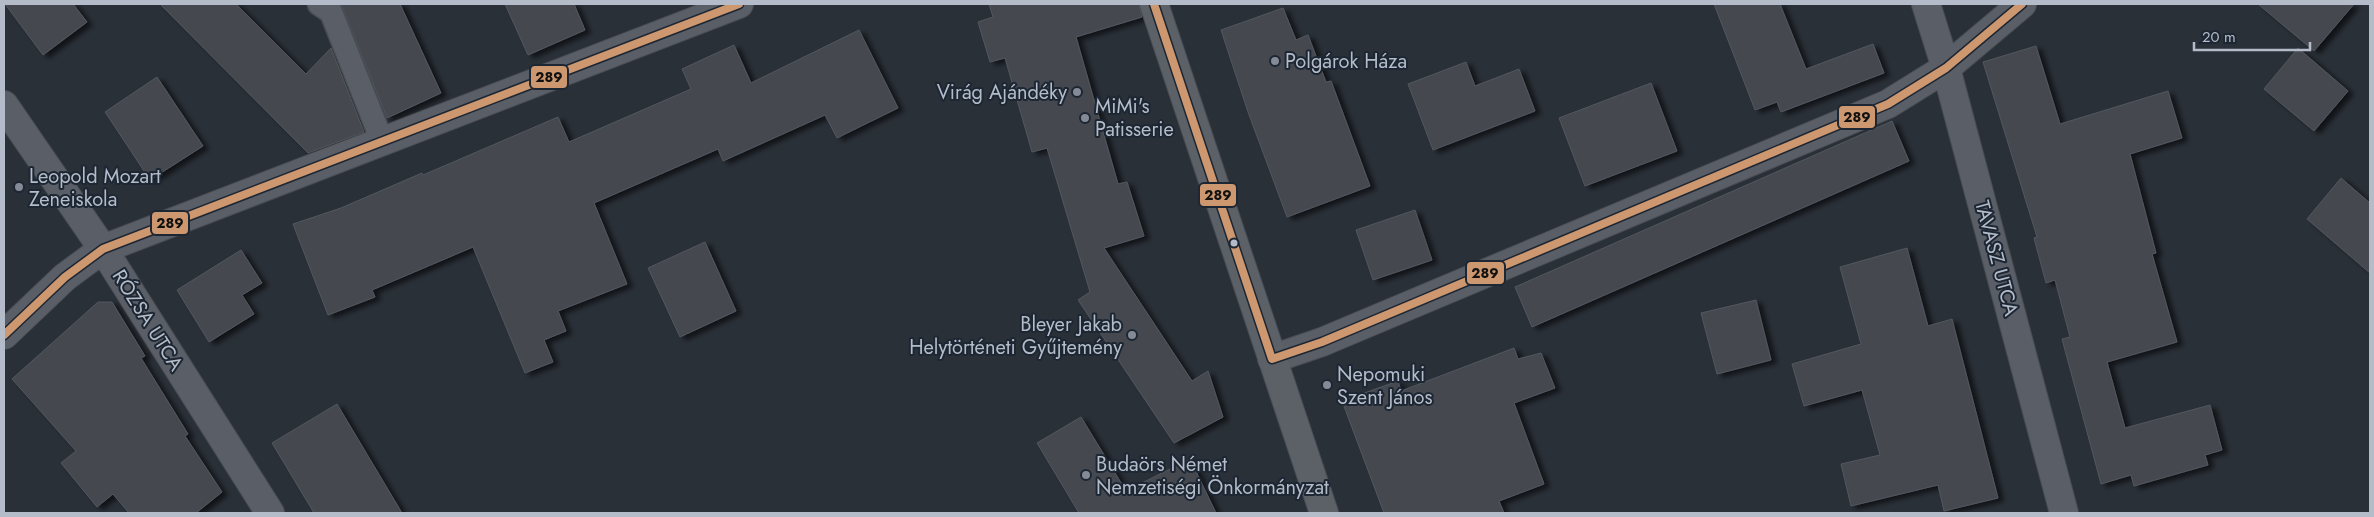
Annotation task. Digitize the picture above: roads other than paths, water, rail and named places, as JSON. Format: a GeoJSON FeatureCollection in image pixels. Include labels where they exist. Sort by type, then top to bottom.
{"type":"FeatureCollection","features":[{"type":"Feature","properties":{"kind":"main road"},"geometry":{"type":"LineString","coordinates":[[1154,4],[1324,513]]}},
{"type":"Feature","properties":{"kind":"street"},"geometry":{"type":"LineString","coordinates":[[4,335],[65,277],[103,248],[738,4]]}},
{"type":"Feature","properties":{"kind":"street","name":"TAVASZ UTCA"},"geometry":{"type":"LineString","coordinates":[[1926,4],[1946,68],[2064,513]]}},
{"type":"Feature","properties":{"kind":"street"},"geometry":{"type":"LineString","coordinates":[[1272,359],[1332,338],[1888,104],[1946,68],[2022,4]]}},
{"type":"Feature","properties":{"kind":"street","name":"RÓZSA UTCA"},"geometry":{"type":"LineString","coordinates":[[4,105],[103,248],[270,513]]}},
{"type":"Feature","properties":{"kind":"lane"},"geometry":{"type":"LineString","coordinates":[[319,4],[331,12],[382,141]]}},
{"type":"Feature","properties":{"kind":"place","name":"Polgárok Háza"},"geometry":{"type":"Point","coordinates":[1275,61]}},
{"type":"Feature","properties":{"kind":"place","name":"Virág Ajándéky"},"geometry":{"type":"Point","coordinates":[1077,92]}},
{"type":"Feature","properties":{"kind":"place","name":"MiMi's Patisserie"},"geometry":{"type":"Point","coordinates":[1085,118]}},
{"type":"Feature","properties":{"kind":"place","name":"Leopold Mozart Zeneiskola"},"geometry":{"type":"Point","coordinates":[19,187]}},
{"type":"Feature","properties":{"kind":"place","name":"Bleyer Jakab Helytörténeti Gyűjtemény"},"geometry":{"type":"Point","coordinates":[1132,335]}},
{"type":"Feature","properties":{"kind":"place","name":"Nepomuki Szent János"},"geometry":{"type":"Point","coordinates":[1327,385]}},
{"type":"Feature","properties":{"kind":"place","name":"Budaörs Német Nemzetiségi Önkormányzat"},"geometry":{"type":"Point","coordinates":[1086,475]}}]}
